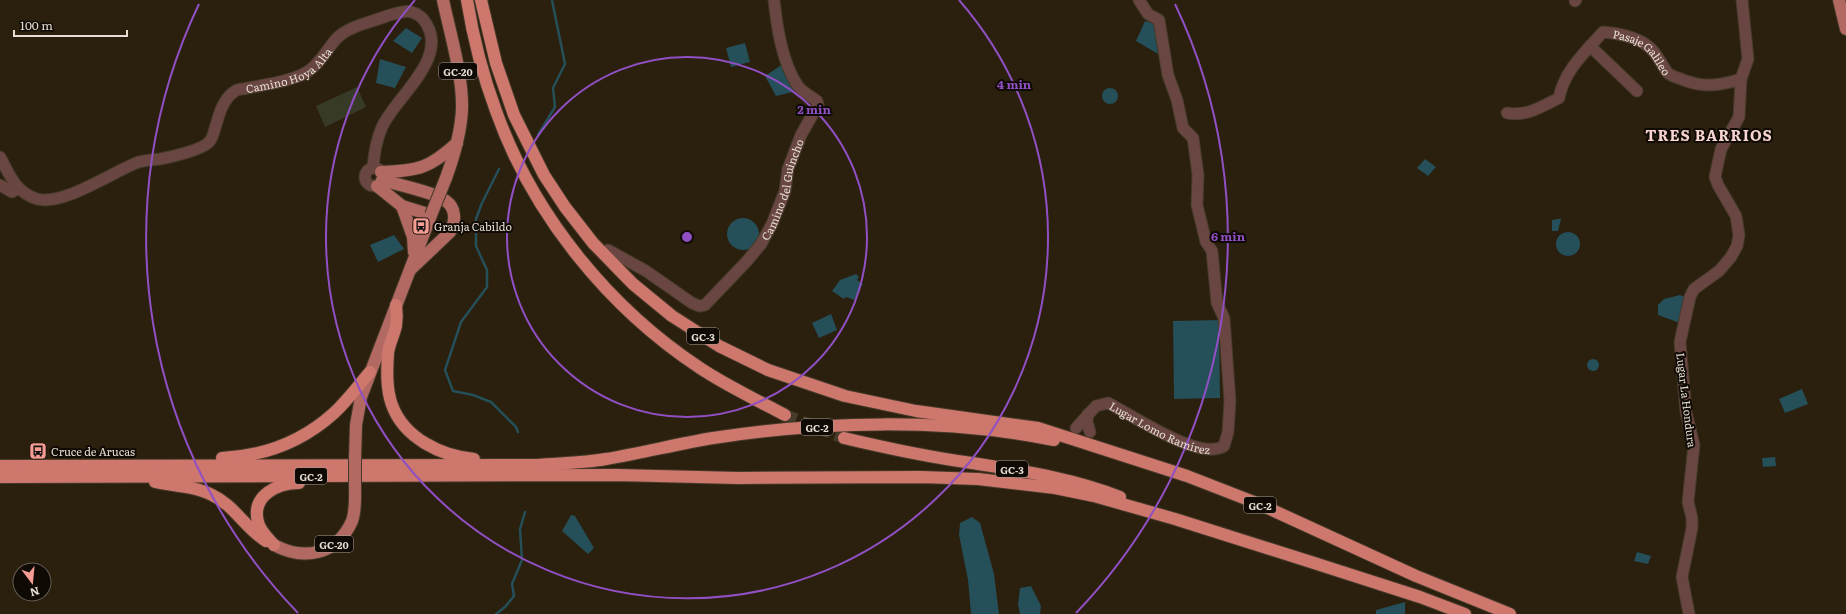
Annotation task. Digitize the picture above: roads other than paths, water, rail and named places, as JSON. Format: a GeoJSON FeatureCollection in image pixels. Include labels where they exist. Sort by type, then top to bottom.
{"type":"FeatureCollection","features":[{"type":"Feature","properties":{"kind":"highway","name":"GC-3"},"geometry":{"type":"LineString","coordinates":[[467,0],[485,75],[496,111],[507,138],[528,182],[574,251],[609,292],[650,331],[701,368],[785,415]]}},
{"type":"Feature","properties":{"kind":"highway","name":"GC-3"},"geometry":{"type":"LineString","coordinates":[[481,0],[496,64],[514,115],[544,175],[565,207],[594,243],[633,284],[672,316],[719,346],[768,370],[845,396],[916,411],[1038,428],[1098,448]]}},
{"type":"Feature","properties":{"kind":"highway"},"geometry":{"type":"LineString","coordinates":[[514,115],[570,203],[608,250],[634,276]]}},
{"type":"Feature","properties":{"kind":"highway"},"geometry":{"type":"LineString","coordinates":[[396,305],[396,327],[388,351],[388,370],[389,391],[392,404],[399,419],[413,435],[432,448],[453,456],[505,465]]}},
{"type":"Feature","properties":{"kind":"highway"},"geometry":{"type":"LineString","coordinates":[[168,466],[200,460],[245,457],[269,451],[297,440],[317,427],[334,413],[370,372]]}},
{"type":"Feature","properties":{"kind":"highway","name":"GC-2"},"geometry":{"type":"LineString","coordinates":[[0,466],[537,465],[605,459],[713,438],[786,429],[888,424],[962,428],[1030,435],[1098,448],[1187,476],[1229,492],[1416,576],[1510,614]]}},
{"type":"Feature","properties":{"kind":"highway","name":"GC-3"},"geometry":{"type":"LineString","coordinates":[[844,438],[898,451],[1035,472],[1102,490],[1175,520]]}},
{"type":"Feature","properties":{"kind":"highway","name":"GC-2"},"geometry":{"type":"LineString","coordinates":[[0,477],[616,475],[759,478],[921,477],[978,479],[1055,488],[1086,495],[1175,520],[1413,595],[1466,614]]}},
{"type":"Feature","properties":{"kind":"highway"},"geometry":{"type":"LineString","coordinates":[[274,545],[263,533],[258,522],[257,512],[263,496],[270,490],[279,486],[289,483],[467,481],[498,476]]}},
{"type":"Feature","properties":{"kind":"highway"},"geometry":{"type":"LineString","coordinates":[[125,477],[192,488],[213,495],[224,503],[257,535],[274,545]]}},
{"type":"Feature","properties":{"kind":"main road","name":"GC-20"},"geometry":{"type":"LineString","coordinates":[[274,545],[287,552],[302,555],[316,553],[327,549],[338,541],[346,532],[352,520],[355,508],[356,425],[361,397],[446,178],[457,143],[461,117],[462,96],[443,0]]}},
{"type":"Feature","properties":{"kind":"main road"},"geometry":{"type":"LineString","coordinates":[[1839,0],[1846,29]]}},
{"type":"Feature","properties":{"kind":"main road"},"geometry":{"type":"LineString","coordinates":[[379,176],[416,170],[426,166],[440,159],[457,143]]}},
{"type":"Feature","properties":{"kind":"main road"},"geometry":{"type":"LineString","coordinates":[[379,176],[402,206],[413,238],[415,256]]}},
{"type":"Feature","properties":{"kind":"main road"},"geometry":{"type":"LineString","coordinates":[[379,176],[446,201],[454,213],[454,225],[450,232],[410,271]]}},
{"type":"Feature","properties":{"kind":"main road"},"geometry":{"type":"LineString","coordinates":[[402,206],[431,214]]}},
{"type":"Feature","properties":{"kind":"street","name":"Camino del Guincho"},"geometry":{"type":"LineString","coordinates":[[608,250],[646,271],[692,303],[699,306],[705,305],[761,244],[772,224],[785,192],[788,169],[801,135],[818,105],[817,101],[798,87],[788,65],[778,28],[774,0]]}},
{"type":"Feature","properties":{"kind":"street","name":"Lugar Lomo Ramírez"},"geometry":{"type":"LineString","coordinates":[[1076,428],[1096,406],[1108,403],[1157,432],[1180,442],[1219,450],[1224,446],[1228,432],[1230,401],[1224,318],[1218,303],[1212,251],[1206,242],[1197,206],[1198,175],[1193,138],[1183,128],[1168,75],[1159,20],[1148,14],[1139,0]]}},
{"type":"Feature","properties":{"kind":"street"},"geometry":{"type":"LineString","coordinates":[[1740,79],[1748,59],[1742,0]]}},
{"type":"Feature","properties":{"kind":"street","name":"Camino Hoya Alta"},"geometry":{"type":"LineString","coordinates":[[0,185],[12,192],[16,186],[38,199],[65,197],[138,162],[163,158],[200,148],[209,143],[214,136],[216,122],[230,94],[237,90],[294,78],[307,72],[316,64],[338,38],[347,31],[404,10],[415,13],[423,19],[428,28],[431,42],[430,56],[422,72],[402,97],[383,126],[374,152],[379,176]]}},
{"type":"Feature","properties":{"kind":"street","name":"Pasaje Galileo"},"geometry":{"type":"LineString","coordinates":[[1507,113],[1516,114],[1537,109],[1559,98],[1561,88],[1566,77],[1577,61],[1603,32],[1633,38],[1649,46],[1670,75],[1694,84],[1705,86],[1722,85],[1740,79]]}},
{"type":"Feature","properties":{"kind":"street"},"geometry":{"type":"LineString","coordinates":[[1590,46],[1637,91]]}},
{"type":"Feature","properties":{"kind":"street","name":"Lugar La Hondura"},"geometry":{"type":"LineString","coordinates":[[1689,614],[1682,578],[1692,528],[1692,518],[1688,502],[1694,445],[1686,412],[1680,342],[1690,297],[1694,289],[1719,271],[1737,246],[1739,234],[1736,216],[1715,177],[1721,149],[1739,117],[1740,79]]}},
{"type":"Feature","properties":{"kind":"street"},"geometry":{"type":"LineString","coordinates":[[0,157],[16,186]]}},
{"type":"Feature","properties":{"kind":"street"},"geometry":{"type":"LineString","coordinates":[[634,276],[638,270],[646,271]]}},
{"type":"Feature","properties":{"kind":"street"},"geometry":{"type":"LineString","coordinates":[[1088,414],[1087,422],[1090,432]]}},
{"type":"Feature","properties":{"kind":"water"},"geometry":{"type":"Polygon","coordinates":[[[1145,21],[1155,24],[1158,54],[1136,41],[1145,21]]]}},
{"type":"Feature","properties":{"kind":"water"},"geometry":{"type":"Polygon","coordinates":[[[406,28],[422,38],[412,53],[393,41],[406,28]]]}},
{"type":"Feature","properties":{"kind":"water"},"geometry":{"type":"Polygon","coordinates":[[[745,43],[750,62],[731,67],[726,48],[745,43]]]}},
{"type":"Feature","properties":{"kind":"water"},"geometry":{"type":"Polygon","coordinates":[[[380,59],[406,67],[395,88],[376,83],[380,59]]]}},
{"type":"Feature","properties":{"kind":"water"},"geometry":{"type":"Polygon","coordinates":[[[783,64],[797,91],[776,96],[765,76],[783,64]]]}},
{"type":"Feature","properties":{"kind":"water"},"geometry":{"type":"Polygon","coordinates":[[[1110,88],[1117,93],[1118,96],[1113,103],[1110,104],[1103,99],[1102,96],[1107,89],[1110,88]]]}},
{"type":"Feature","properties":{"kind":"water"},"geometry":{"type":"Polygon","coordinates":[[[1425,159],[1436,167],[1428,176],[1417,168],[1425,159]]]}},
{"type":"Feature","properties":{"kind":"water"},"geometry":{"type":"Polygon","coordinates":[[[743,218],[749,219],[756,225],[759,234],[758,240],[752,247],[743,250],[737,249],[730,243],[727,234],[728,228],[734,221],[743,218]]]}},
{"type":"Feature","properties":{"kind":"water"},"geometry":{"type":"Polygon","coordinates":[[[1561,219],[1558,231],[1552,231],[1552,220],[1561,219]]]}},
{"type":"Feature","properties":{"kind":"water"},"geometry":{"type":"Polygon","coordinates":[[[1563,232],[1573,232],[1580,239],[1580,249],[1573,256],[1563,256],[1556,249],[1556,239],[1563,232]]]}},
{"type":"Feature","properties":{"kind":"water"},"geometry":{"type":"Polygon","coordinates":[[[394,235],[404,249],[378,262],[370,245],[394,235]]]}},
{"type":"Feature","properties":{"kind":"water"},"geometry":{"type":"Polygon","coordinates":[[[856,274],[859,277],[857,280],[863,284],[854,300],[846,297],[844,299],[832,291],[840,280],[856,274]]]}},
{"type":"Feature","properties":{"kind":"water"},"geometry":{"type":"Polygon","coordinates":[[[1680,295],[1687,298],[1680,323],[1658,315],[1658,305],[1664,299],[1680,295]]]}},
{"type":"Feature","properties":{"kind":"water"},"geometry":{"type":"Polygon","coordinates":[[[831,314],[837,330],[819,338],[812,323],[831,314]]]}},
{"type":"Feature","properties":{"kind":"water"},"geometry":{"type":"Polygon","coordinates":[[[1219,320],[1220,398],[1174,399],[1173,321],[1219,320]]]}},
{"type":"Feature","properties":{"kind":"water"},"geometry":{"type":"Polygon","coordinates":[[[1591,359],[1595,359],[1599,365],[1595,371],[1591,371],[1587,367],[1587,363],[1591,359]]]}},
{"type":"Feature","properties":{"kind":"water"},"geometry":{"type":"Polygon","coordinates":[[[1802,389],[1808,404],[1785,413],[1779,399],[1802,389]]]}},
{"type":"Feature","properties":{"kind":"water"},"geometry":{"type":"Polygon","coordinates":[[[1775,457],[1776,466],[1763,467],[1762,458],[1775,457]]]}},
{"type":"Feature","properties":{"kind":"water"},"geometry":{"type":"Polygon","coordinates":[[[571,515],[575,516],[594,548],[588,554],[562,531],[571,515]]]}},
{"type":"Feature","properties":{"kind":"water"},"geometry":{"type":"Polygon","coordinates":[[[972,517],[980,523],[994,574],[999,614],[971,614],[968,580],[959,535],[960,523],[972,517]]]}},
{"type":"Feature","properties":{"kind":"water"},"geometry":{"type":"Polygon","coordinates":[[[1637,552],[1651,556],[1648,564],[1634,561],[1637,552]]]}},
{"type":"Feature","properties":{"kind":"water"},"geometry":{"type":"Polygon","coordinates":[[[1031,586],[1041,606],[1040,614],[1020,614],[1018,604],[1020,588],[1031,586]]]}},
{"type":"Feature","properties":{"kind":"water"},"geometry":{"type":"Polygon","coordinates":[[[1405,602],[1405,614],[1376,614],[1376,610],[1405,602]]]}},
{"type":"Feature","properties":{"kind":"waterway"},"geometry":{"type":"LineString","coordinates":[[538,135],[555,107],[553,88],[565,64],[552,0]]}},
{"type":"Feature","properties":{"kind":"waterway"},"geometry":{"type":"LineString","coordinates":[[499,169],[482,203],[476,219],[476,246],[487,270],[487,287],[461,322],[445,370],[453,391],[473,395],[491,402],[516,427],[518,432]]}},
{"type":"Feature","properties":{"kind":"waterway"},"geometry":{"type":"LineString","coordinates":[[496,614],[505,607],[514,596],[512,584],[522,560],[520,529],[525,512]]}},
{"type":"Feature","properties":{"kind":"tunnel"},"geometry":{"type":"LineString","coordinates":[[785,415],[844,438]]}},
{"type":"Feature","properties":{"kind":"place","name":"Granja Cabildo"},"geometry":{"type":"Point","coordinates":[421,226]}},
{"type":"Feature","properties":{"kind":"place","name":"Cruce de Arucas"},"geometry":{"type":"Point","coordinates":[38,451]}},
{"type":"Feature","properties":{"kind":"district","name":"TRES BARRIOS"},"geometry":{"type":"Point","coordinates":[1709,134]}}]}
